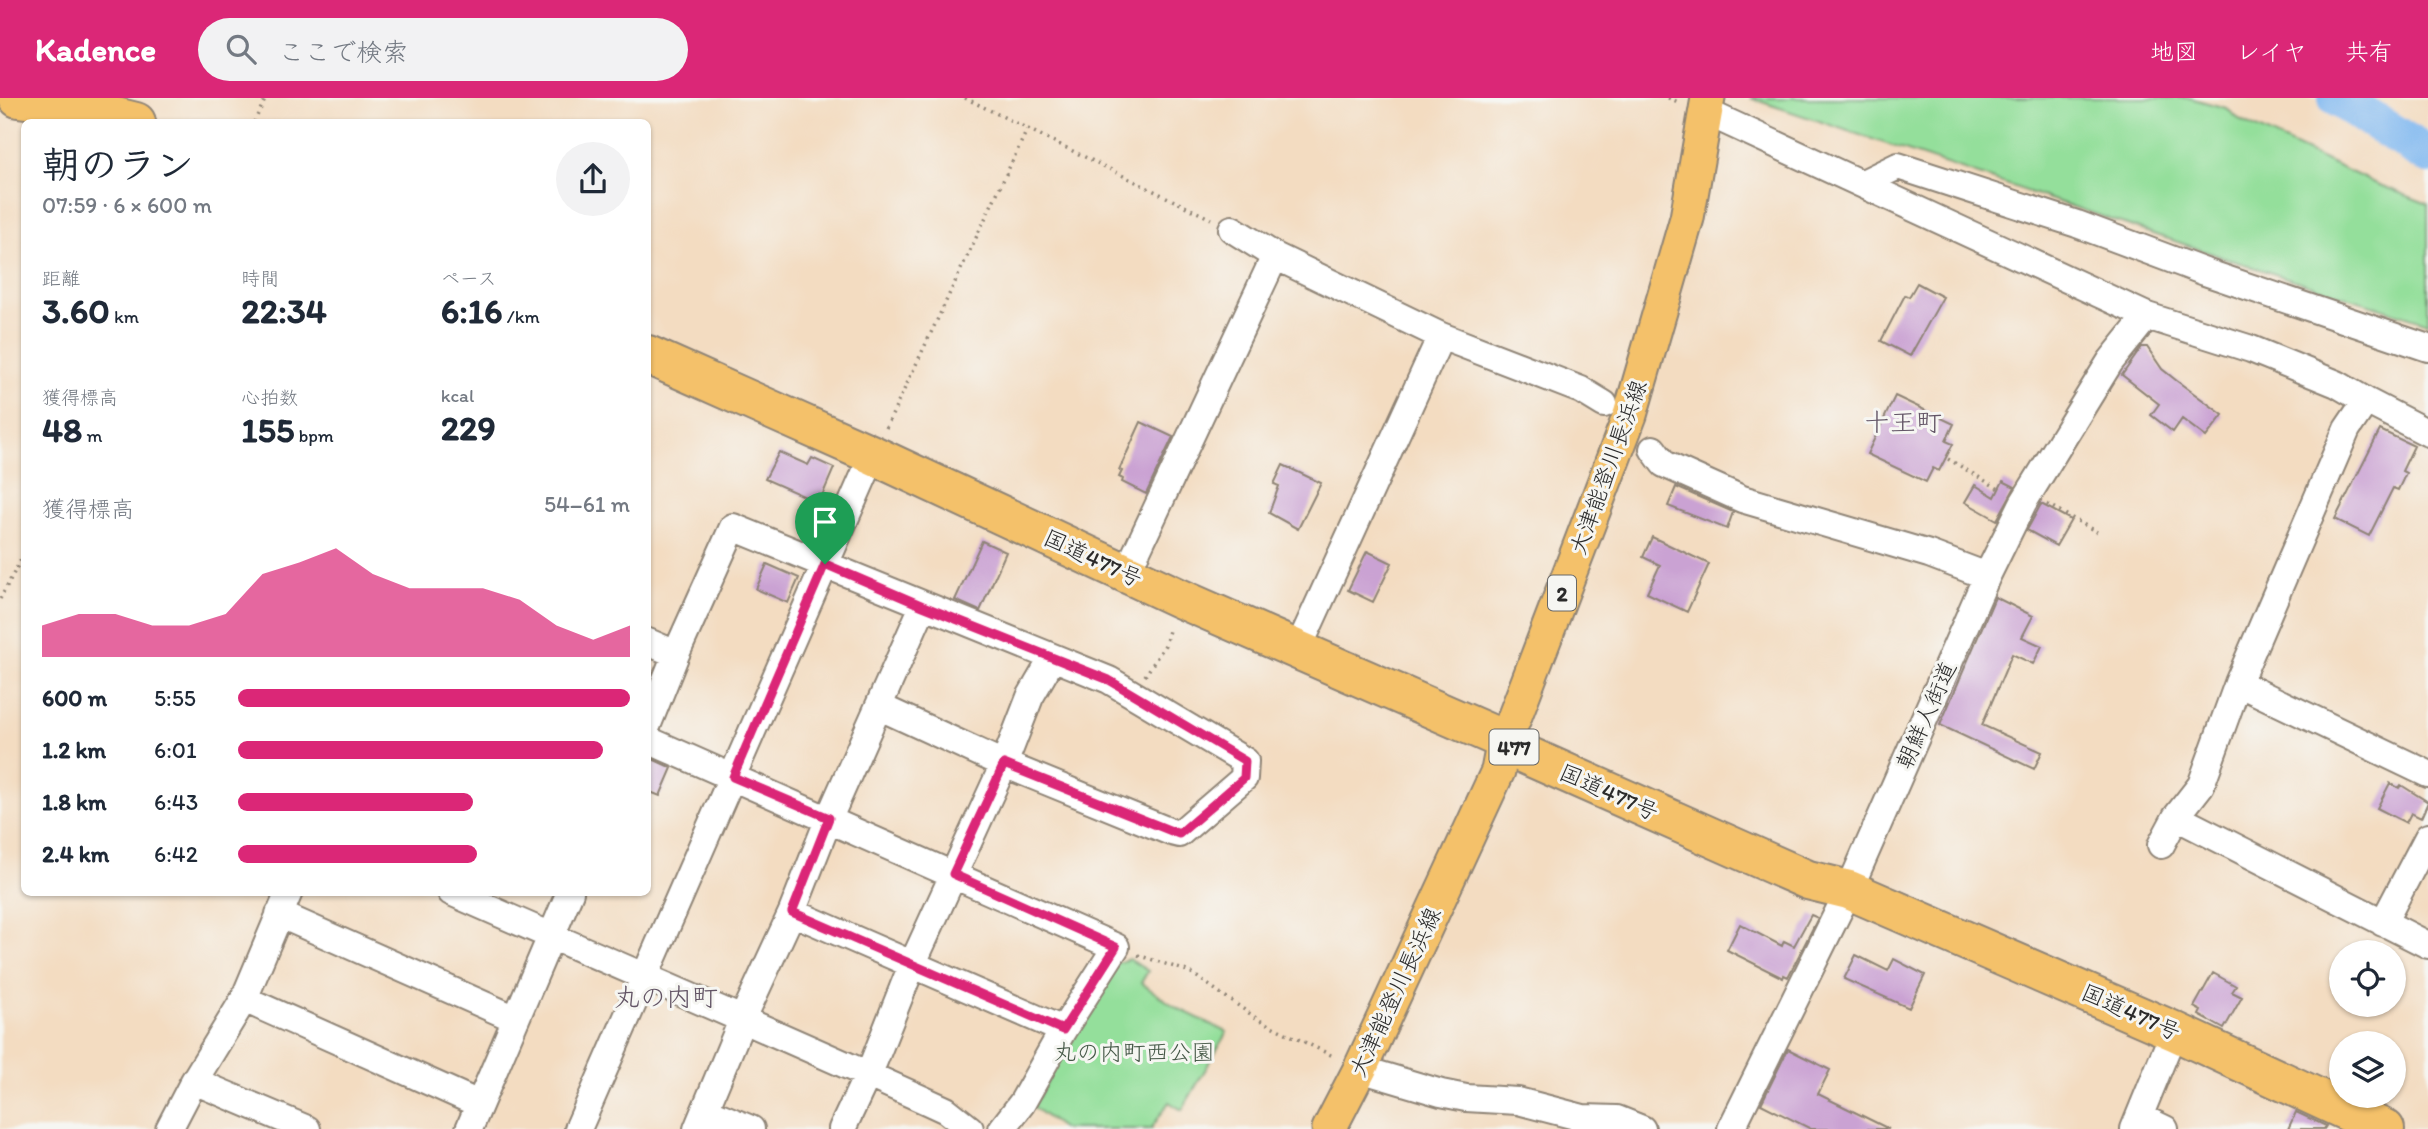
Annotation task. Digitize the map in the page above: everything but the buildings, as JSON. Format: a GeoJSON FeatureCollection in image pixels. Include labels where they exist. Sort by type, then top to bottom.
{"type":"FeatureCollection","features":[{"type":"Feature","properties":{"kind":"highway"},"geometry":{"type":"LineString","coordinates":[[18,98],[64,104],[124,119]]}},
{"type":"Feature","properties":{"kind":"highway","name":"国道477号"},"geometry":{"type":"LineString","coordinates":[[651,356],[1179,598],[1504,740],[1527,755],[1808,880],[1849,890],[2174,1031],[2385,1129]]}},
{"type":"Feature","properties":{"kind":"main road","name":"大津能登川長浜線"},"geometry":{"type":"LineString","coordinates":[[1329,1129],[1360,1069],[1498,771],[1504,740],[1630,415],[1686,218],[1707,105]]}},
{"type":"Feature","properties":{"kind":"street"},"geometry":{"type":"LineString","coordinates":[[1707,105],[1863,183],[2147,316],[2251,349],[2337,384],[2428,433]]}},
{"type":"Feature","properties":{"kind":"street"},"geometry":{"type":"LineString","coordinates":[[1863,183],[1898,166],[2077,224],[2205,272],[2428,348]]}},
{"type":"Feature","properties":{"kind":"street"},"geometry":{"type":"LineString","coordinates":[[1232,229],[1275,256],[1441,336],[1581,390],[1604,404]]}},
{"type":"Feature","properties":{"kind":"street"},"geometry":{"type":"LineString","coordinates":[[1126,574],[1275,256]]}},
{"type":"Feature","properties":{"kind":"street","name":"朝鮮人街道"},"geometry":{"type":"LineString","coordinates":[[1731,1129],[1849,890],[1987,576],[2028,494],[2110,362],[2147,316]]}},
{"type":"Feature","properties":{"kind":"street"},"geometry":{"type":"LineString","coordinates":[[1298,649],[1441,336]]}},
{"type":"Feature","properties":{"kind":"street"},"geometry":{"type":"LineString","coordinates":[[2161,845],[2176,817],[2201,785],[2238,683],[2347,429],[2366,401]]}},
{"type":"Feature","properties":{"kind":"street"},"geometry":{"type":"LineString","coordinates":[[1653,449],[1664,464],[1742,499],[1929,554],[1987,576]]}},
{"type":"Feature","properties":{"kind":"street"},"geometry":{"type":"LineString","coordinates":[[578,1129],[873,456]]}},
{"type":"Feature","properties":{"kind":"street"},"geometry":{"type":"LineString","coordinates":[[651,716],[733,527],[1109,680],[1245,761],[1244,778],[1179,834],[1004,764],[880,707]]}},
{"type":"Feature","properties":{"kind":"street"},"geometry":{"type":"LineString","coordinates":[[751,1129],[701,1119],[923,606]]}},
{"type":"Feature","properties":{"kind":"street"},"geometry":{"type":"LineString","coordinates":[[651,643],[676,654]]}},
{"type":"Feature","properties":{"kind":"street"},"geometry":{"type":"LineString","coordinates":[[842,1129],[912,965],[1004,764],[1030,697],[1052,659]]}},
{"type":"Feature","properties":{"kind":"street"},"geometry":{"type":"LineString","coordinates":[[2238,683],[2428,774]]}},
{"type":"Feature","properties":{"kind":"street"},"geometry":{"type":"LineString","coordinates":[[651,741],[1116,947],[1063,1030],[1022,1103],[1002,1129]]}},
{"type":"Feature","properties":{"kind":"street"},"geometry":{"type":"LineString","coordinates":[[2176,817],[2428,945]]}},
{"type":"Feature","properties":{"kind":"street"},"geometry":{"type":"LineString","coordinates":[[2383,923],[2428,837]]}},
{"type":"Feature","properties":{"kind":"street"},"geometry":{"type":"LineString","coordinates":[[460,896],[743,1018],[946,1110],[970,1129]]}},
{"type":"Feature","properties":{"kind":"street"},"geometry":{"type":"LineString","coordinates":[[468,1129],[568,896]]}},
{"type":"Feature","properties":{"kind":"street"},"geometry":{"type":"LineString","coordinates":[[169,1129],[194,1081],[244,999],[284,903],[516,1019]]}},
{"type":"Feature","properties":{"kind":"street"},"geometry":{"type":"LineString","coordinates":[[792,912],[1063,1030]]}},
{"type":"Feature","properties":{"kind":"street"},"geometry":{"type":"LineString","coordinates":[[244,999],[479,1104]]}},
{"type":"Feature","properties":{"kind":"street"},"geometry":{"type":"LineString","coordinates":[[2165,1129],[2137,1123],[2174,1031]]}},
{"type":"Feature","properties":{"kind":"street"},"geometry":{"type":"LineString","coordinates":[[1360,1069],[1441,1093],[1466,1098],[1518,1101],[1583,1118],[1617,1119],[1642,1129]]}},
{"type":"Feature","properties":{"kind":"street"},"geometry":{"type":"LineString","coordinates":[[194,1081],[307,1129]]}},
{"type":"Feature","properties":{"kind":"path"},"geometry":{"type":"LineString","coordinates":[[256,119],[266,98]]}},
{"type":"Feature","properties":{"kind":"path"},"geometry":{"type":"LineString","coordinates":[[965,98],[1232,229]]}},
{"type":"Feature","properties":{"kind":"path"},"geometry":{"type":"LineString","coordinates":[[873,456],[1027,130]]}},
{"type":"Feature","properties":{"kind":"path"},"geometry":{"type":"LineString","coordinates":[[1948,459],[1999,489]]}},
{"type":"Feature","properties":{"kind":"path"},"geometry":{"type":"LineString","coordinates":[[2028,494],[2097,532]]}},
{"type":"Feature","properties":{"kind":"path"},"geometry":{"type":"LineString","coordinates":[[0,599],[21,560]]}},
{"type":"Feature","properties":{"kind":"path"},"geometry":{"type":"LineString","coordinates":[[1133,695],[1165,645],[1179,598]]}},
{"type":"Feature","properties":{"kind":"path"},"geometry":{"type":"LineString","coordinates":[[1116,947],[1190,972],[1259,1020],[1360,1069]]}},
{"type":"Feature","properties":{"kind":"green space"},"geometry":{"type":"Polygon","coordinates":[[[1750,98],[2190,98],[2226,108],[2241,121],[2372,182],[2428,204],[2428,323],[2225,258],[1750,98]]]}},
{"type":"Feature","properties":{"kind":"green space","name":"丸の内町西公園"},"geometry":{"type":"Polygon","coordinates":[[[1129,959],[1148,971],[1141,983],[1177,1008],[1227,1032],[1182,1110],[1169,1102],[1151,1129],[1063,1129],[1033,1107],[1113,964],[1129,959]]]}},
{"type":"Feature","properties":{"kind":"waterway"},"geometry":{"type":"LineString","coordinates":[[2337,98],[2428,155]]}},
{"type":"Feature","properties":{"kind":"district","name":"十王町"},"geometry":{"type":"Point","coordinates":[1903,422]}},
{"type":"Feature","properties":{"kind":"district","name":"丸の内町"},"geometry":{"type":"Point","coordinates":[666,997]}},
{"type":"Feature","properties":{"kind":"route"},"geometry":{"type":"LineString","coordinates":[[825,564],[1052,659],[1109,680],[1245,761],[1244,778],[1179,834],[1004,764],[953,874],[1116,947],[1063,1030],[792,912],[829,818],[733,777],[825,564]]}}]}
